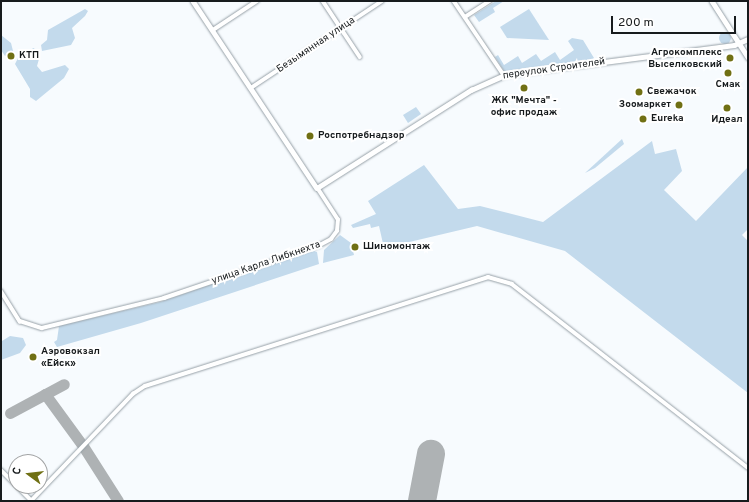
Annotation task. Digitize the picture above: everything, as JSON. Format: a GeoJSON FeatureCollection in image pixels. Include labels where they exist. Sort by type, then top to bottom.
{"type":"FeatureCollection","features":[{"type":"Feature","properties":{"kind":"street","name":"улица Карла Либкнехта"},"geometry":{"type":"LineString","coordinates":[[1,291],[20,321],[42,328],[164,298],[327,242],[335,235],[338,222],[193,1]]}},
{"type":"Feature","properties":{"kind":"street"},"geometry":{"type":"LineString","coordinates":[[213,30],[256,1]]}},
{"type":"Feature","properties":{"kind":"street"},"geometry":{"type":"LineString","coordinates":[[323,1],[360,57]]}},
{"type":"Feature","properties":{"kind":"street","name":"Безымянная улица"},"geometry":{"type":"LineString","coordinates":[[251,88],[382,1]]}},
{"type":"Feature","properties":{"kind":"street"},"geometry":{"type":"LineString","coordinates":[[454,1],[504,75]]}},
{"type":"Feature","properties":{"kind":"street"},"geometry":{"type":"LineString","coordinates":[[465,17],[490,1]]}},
{"type":"Feature","properties":{"kind":"street"},"geometry":{"type":"LineString","coordinates":[[712,1],[748,57]]}},
{"type":"Feature","properties":{"kind":"street","name":"переулок Строителей"},"geometry":{"type":"LineString","coordinates":[[317,188],[471,90],[504,75],[740,44],[748,39]]}},
{"type":"Feature","properties":{"kind":"street"},"geometry":{"type":"LineString","coordinates":[[31,501],[133,394],[145,386],[488,277],[512,284],[748,468]]}},
{"type":"Feature","properties":{"kind":"street"},"geometry":{"type":"LineString","coordinates":[[1,470],[8,477]]}},
{"type":"Feature","properties":{"kind":"shaded area"},"geometry":{"type":"Polygon","coordinates":[[[496,1],[504,1],[493,8],[495,12],[479,22],[474,15],[496,1]]]}},
{"type":"Feature","properties":{"kind":"shaded area"},"geometry":{"type":"Polygon","coordinates":[[[85,9],[88,11],[85,16],[72,28],[75,38],[71,45],[42,51],[41,45],[47,40],[48,30],[85,9]]]}},
{"type":"Feature","properties":{"kind":"shaded area"},"geometry":{"type":"Polygon","coordinates":[[[529,9],[549,40],[507,38],[500,27],[529,9]]]}},
{"type":"Feature","properties":{"kind":"shaded area"},"geometry":{"type":"Polygon","coordinates":[[[723,32],[727,32],[731,38],[727,44],[723,44],[719,40],[719,36],[723,32]]]}},
{"type":"Feature","properties":{"kind":"shaded area"},"geometry":{"type":"Polygon","coordinates":[[[1,35],[11,43],[13,51],[5,56],[1,50],[1,35]]]}},
{"type":"Feature","properties":{"kind":"shaded area"},"geometry":{"type":"Polygon","coordinates":[[[572,38],[583,40],[594,58],[592,60],[504,71],[495,57],[498,55],[504,65],[518,56],[522,63],[536,54],[541,61],[555,52],[560,60],[574,50],[568,41],[572,38]]]}},
{"type":"Feature","properties":{"kind":"shaded area"},"geometry":{"type":"Polygon","coordinates":[[[34,48],[39,59],[37,66],[42,72],[65,65],[69,69],[64,78],[36,101],[30,97],[30,89],[15,64],[20,54],[34,48]]]}},
{"type":"Feature","properties":{"kind":"shaded area"},"geometry":{"type":"Polygon","coordinates":[[[416,107],[421,114],[408,123],[403,115],[416,107]]]}},
{"type":"Feature","properties":{"kind":"shaded area"},"geometry":{"type":"Polygon","coordinates":[[[622,139],[624,144],[595,168],[585,173],[622,139]]]}},
{"type":"Feature","properties":{"kind":"shaded area"},"geometry":{"type":"Polygon","coordinates":[[[652,141],[655,154],[676,149],[682,171],[664,190],[696,221],[748,167],[748,229],[742,235],[748,241],[748,393],[565,251],[477,226],[384,248],[379,226],[371,228],[370,224],[353,228],[351,225],[376,214],[368,201],[424,165],[458,209],[480,206],[543,222],[652,141]]]}},
{"type":"Feature","properties":{"kind":"shaded area"},"geometry":{"type":"Polygon","coordinates":[[[340,235],[351,243],[354,255],[323,263],[324,250],[340,235]]]}},
{"type":"Feature","properties":{"kind":"shaded area"},"geometry":{"type":"Polygon","coordinates":[[[311,250],[317,252],[319,264],[141,323],[57,347],[54,342],[57,340],[59,326],[160,302],[311,250]]]}},
{"type":"Feature","properties":{"kind":"shaded area"},"geometry":{"type":"Polygon","coordinates":[[[10,336],[23,338],[26,345],[20,353],[1,360],[2,341],[10,336]]]}},
{"type":"Feature","properties":{"kind":"taxiway"},"geometry":{"type":"LineString","coordinates":[[10,413],[64,384]]}},
{"type":"Feature","properties":{"kind":"taxiway"},"geometry":{"type":"LineString","coordinates":[[45,394],[83,446],[118,501]]}},
{"type":"Feature","properties":{"kind":"runway"},"geometry":{"type":"LineString","coordinates":[[422,501],[431,454]]}},
{"type":"Feature","properties":{"kind":"place","name":"КТП"},"geometry":{"type":"Point","coordinates":[11,56]}},
{"type":"Feature","properties":{"kind":"place","name":"Агрокомплекс Выселковский"},"geometry":{"type":"Point","coordinates":[730,58]}},
{"type":"Feature","properties":{"kind":"place","name":"Смак"},"geometry":{"type":"Point","coordinates":[728,73]}},
{"type":"Feature","properties":{"kind":"place","name":"ЖК \"Мечта\" - офис продаж"},"geometry":{"type":"Point","coordinates":[524,88]}},
{"type":"Feature","properties":{"kind":"place","name":"Свежачок"},"geometry":{"type":"Point","coordinates":[639,92]}},
{"type":"Feature","properties":{"kind":"place","name":"Зоомаркет"},"geometry":{"type":"Point","coordinates":[679,105]}},
{"type":"Feature","properties":{"kind":"place","name":"Идеал"},"geometry":{"type":"Point","coordinates":[727,108]}},
{"type":"Feature","properties":{"kind":"place","name":"Eureka"},"geometry":{"type":"Point","coordinates":[643,119]}},
{"type":"Feature","properties":{"kind":"place","name":"Роспотребнадзор"},"geometry":{"type":"Point","coordinates":[310,136]}},
{"type":"Feature","properties":{"kind":"place","name":"Шиномонтаж"},"geometry":{"type":"Point","coordinates":[355,247]}},
{"type":"Feature","properties":{"kind":"place","name":"Аэровокзал «Ейск»"},"geometry":{"type":"Point","coordinates":[33,357]}}]}
